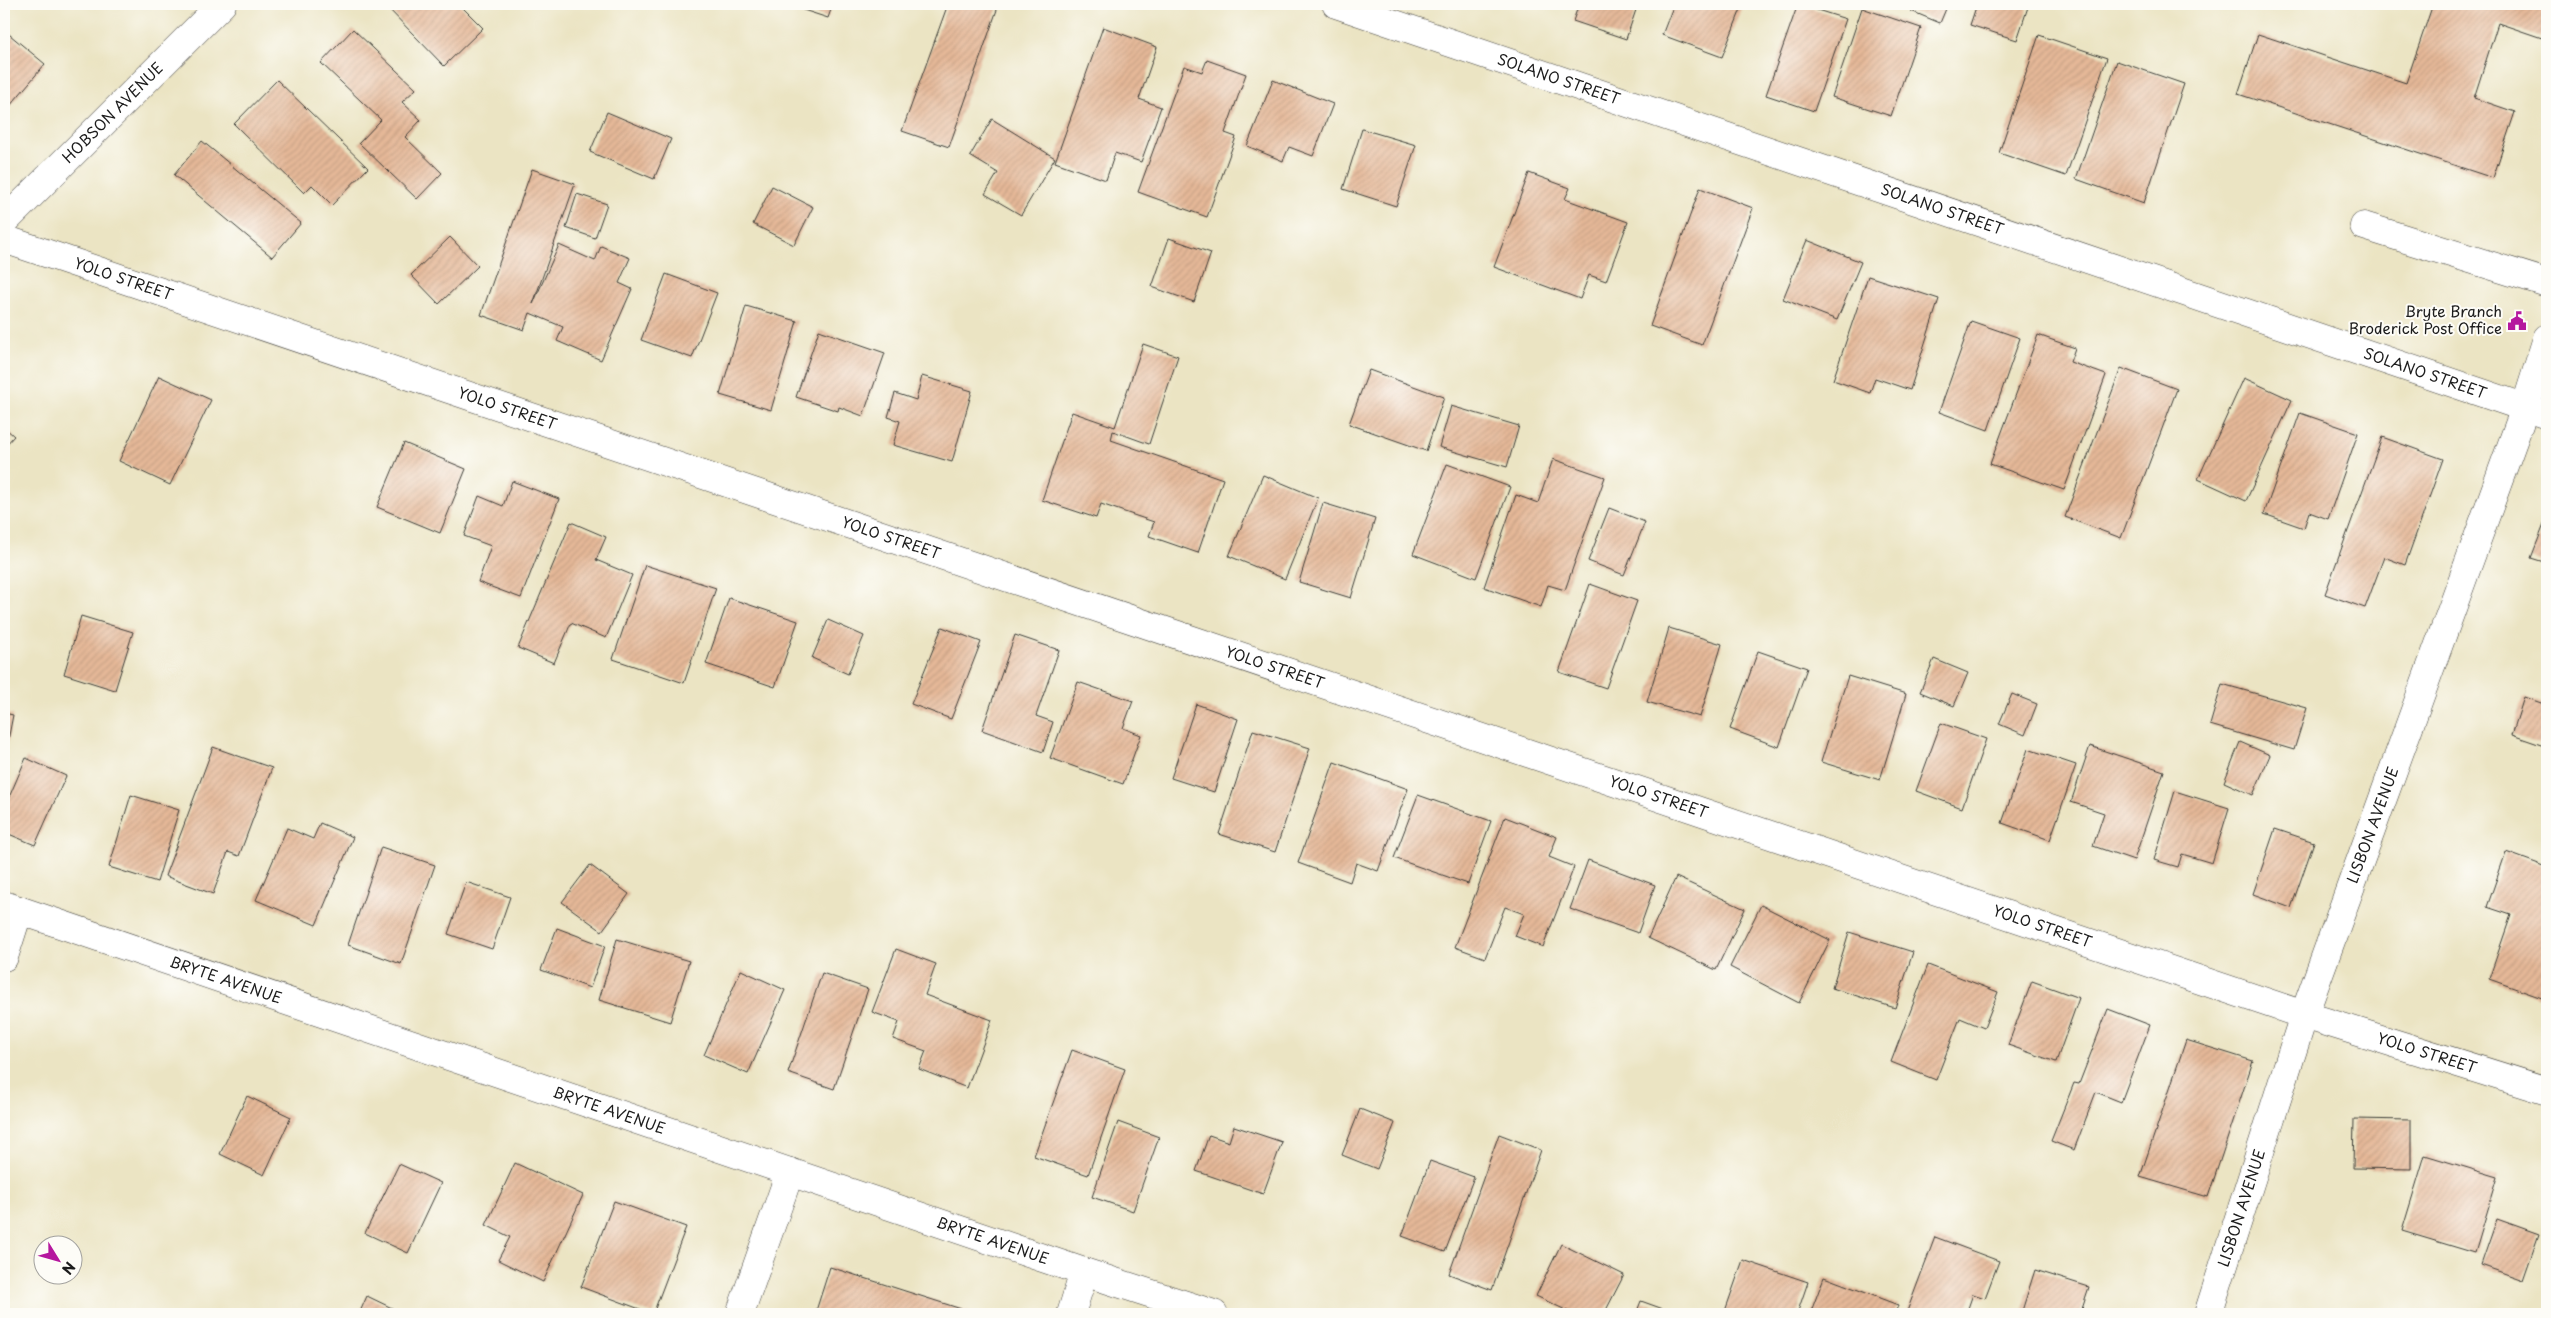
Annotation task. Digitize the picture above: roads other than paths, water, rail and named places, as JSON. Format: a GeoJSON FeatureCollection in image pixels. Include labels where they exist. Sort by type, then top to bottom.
{"type":"FeatureCollection","features":[{"type":"Feature","properties":{"kind":"street","name":"HOBSON AVENUE"},"geometry":{"type":"LineString","coordinates":[[4,222],[222,4]]}},
{"type":"Feature","properties":{"kind":"street","name":"SOLANO STREET"},"geometry":{"type":"LineString","coordinates":[[1336,4],[2536,411]]}},
{"type":"Feature","properties":{"kind":"street"},"geometry":{"type":"LineString","coordinates":[[2364,226],[2547,282]]}},
{"type":"Feature","properties":{"kind":"street","name":"YOLO STREET"},"geometry":{"type":"LineString","coordinates":[[4,239],[2304,1015],[2547,1091]]}},
{"type":"Feature","properties":{"kind":"street","name":"LISBON AVENUE"},"geometry":{"type":"LineString","coordinates":[[2208,1314],[2304,1015],[2536,411],[2547,338]]}},
{"type":"Feature","properties":{"kind":"street"},"geometry":{"type":"LineString","coordinates":[[4,956],[12,907]]}},
{"type":"Feature","properties":{"kind":"street","name":"BRYTE AVENUE"},"geometry":{"type":"LineString","coordinates":[[12,907],[1084,1272],[1214,1314]]}},
{"type":"Feature","properties":{"kind":"street"},"geometry":{"type":"LineString","coordinates":[[740,1314],[790,1172]]}},
{"type":"Feature","properties":{"kind":"street"},"geometry":{"type":"LineString","coordinates":[[1071,1314],[1084,1272]]}},
{"type":"Feature","properties":{"kind":"place","name":"Bryte Branch Broderick Post Office"},"geometry":{"type":"Point","coordinates":[2517,321]}}]}
